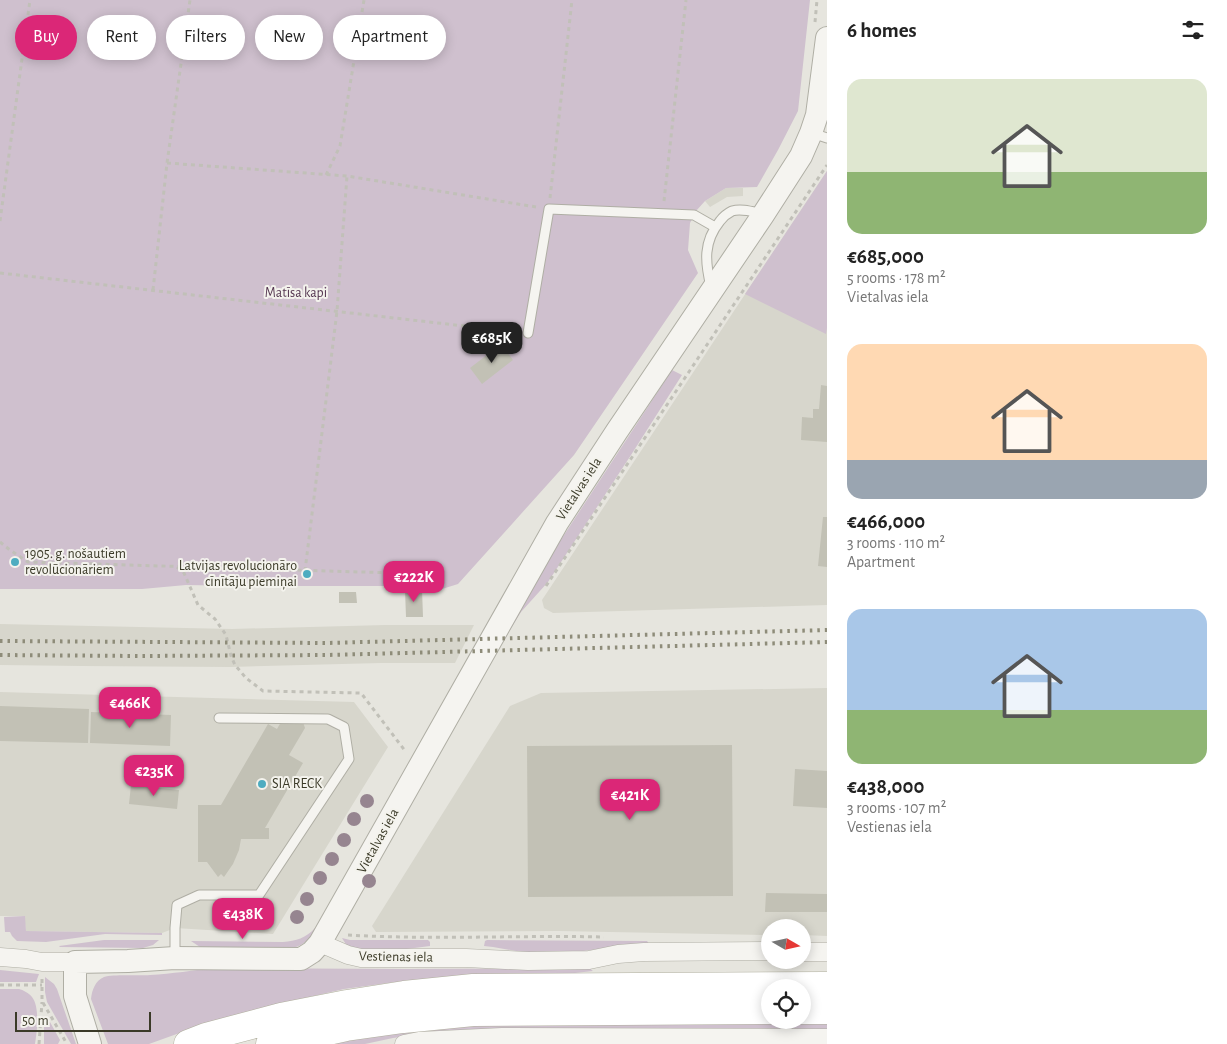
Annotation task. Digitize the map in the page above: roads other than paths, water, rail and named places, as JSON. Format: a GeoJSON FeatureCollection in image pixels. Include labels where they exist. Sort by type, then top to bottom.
{"type":"FeatureCollection","features":[{"type":"Feature","properties":{"kind":"main road"},"geometry":{"type":"LineString","coordinates":[[188,1044],[206,1037],[281,1017],[347,1004],[404,995],[473,988],[816,990],[827,1010]]}},
{"type":"Feature","properties":{"kind":"main road"},"geometry":{"type":"LineString","coordinates":[[270,1044],[346,1027],[473,1012],[761,1010]]}},
{"type":"Feature","properties":{"kind":"street","name":"Vietalvas iela"},"geometry":{"type":"LineString","coordinates":[[320,943],[557,523],[801,156],[819,136],[817,115],[821,33]]}},
{"type":"Feature","properties":{"kind":"street","name":"Vestienas iela"},"geometry":{"type":"LineString","coordinates":[[320,943],[348,955],[361,958],[466,958],[528,962],[589,960],[618,954],[644,952],[761,952]]}},
{"type":"Feature","properties":{"kind":"street"},"geometry":{"type":"LineString","coordinates":[[0,957],[42,962],[128,961],[175,958],[301,959],[312,952],[320,943]]}},
{"type":"Feature","properties":{"kind":"street"},"geometry":{"type":"LineString","coordinates":[[811,952],[827,952]]}},
{"type":"Feature","properties":{"kind":"street"},"geometry":{"type":"LineString","coordinates":[[75,962],[76,996],[90,1044]]}},
{"type":"Feature","properties":{"kind":"street"},"geometry":{"type":"LineString","coordinates":[[404,1044],[419,1041],[502,1037],[827,1038]]}},
{"type":"Feature","properties":{"kind":"lane"},"geometry":{"type":"LineString","coordinates":[[528,333],[549,209],[694,215],[715,227]]}},
{"type":"Feature","properties":{"kind":"lane"},"geometry":{"type":"LineString","coordinates":[[712,290],[707,258],[709,239],[715,227],[732,211],[740,210],[763,214]]}},
{"type":"Feature","properties":{"kind":"lane"},"geometry":{"type":"LineString","coordinates":[[175,958],[175,928],[178,905],[199,895],[259,895],[349,759],[344,727],[328,718],[219,718]]}},
{"type":"Feature","properties":{"kind":"railway"},"geometry":{"type":"LineString","coordinates":[[0,641],[326,643],[827,630]]}},
{"type":"Feature","properties":{"kind":"railway"},"geometry":{"type":"LineString","coordinates":[[0,655],[327,655],[827,642]]}},
{"type":"Feature","properties":{"kind":"place","name":"1905. g. nošautiem revolūcionāriem"},"geometry":{"type":"Point","coordinates":[15,562]}},
{"type":"Feature","properties":{"kind":"place","name":"Latvijas revolucionāro cīnītāju piemiņai"},"geometry":{"type":"Point","coordinates":[307,574]}},
{"type":"Feature","properties":{"kind":"place","name":"SIA RECK"},"geometry":{"type":"Point","coordinates":[262,784]}},
{"type":"Feature","properties":{"kind":"park label","name":"Matīsa kapi"},"geometry":{"type":"Point","coordinates":[296,293]}}]}
